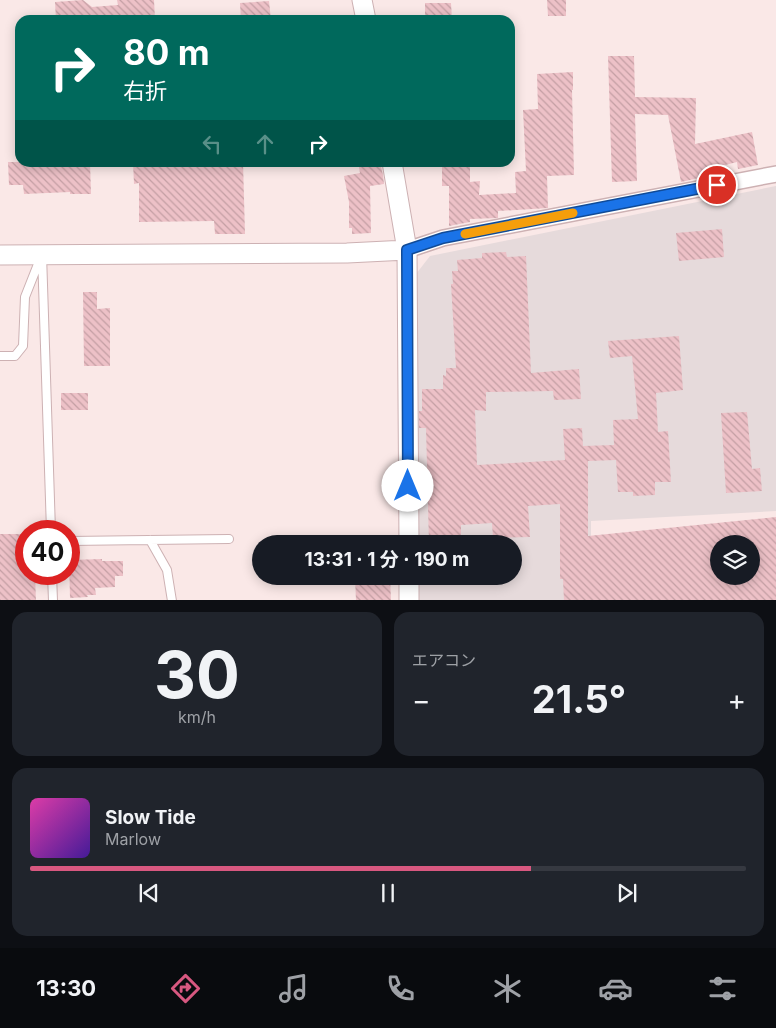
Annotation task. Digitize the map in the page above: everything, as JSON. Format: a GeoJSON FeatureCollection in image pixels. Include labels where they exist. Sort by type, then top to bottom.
{"type":"FeatureCollection","features":[{"type":"Feature","properties":{"kind":"street"},"geometry":{"type":"LineString","coordinates":[[362,0],[365,15]]}},
{"type":"Feature","properties":{"kind":"street"},"geometry":{"type":"LineString","coordinates":[[393,167],[407,250],[409,535]]}},
{"type":"Feature","properties":{"kind":"street"},"geometry":{"type":"LineString","coordinates":[[0,255],[347,253],[407,250],[443,238],[776,174]]}},
{"type":"Feature","properties":{"kind":"street"},"geometry":{"type":"LineString","coordinates":[[409,585],[409,600]]}},
{"type":"Feature","properties":{"kind":"lane"},"geometry":{"type":"LineString","coordinates":[[0,356],[15,356],[23,346],[25,297],[42,254]]}},
{"type":"Feature","properties":{"kind":"lane"},"geometry":{"type":"LineString","coordinates":[[42,254],[50,520]]}},
{"type":"Feature","properties":{"kind":"lane"},"geometry":{"type":"LineString","coordinates":[[80,541],[229,539]]}},
{"type":"Feature","properties":{"kind":"lane"},"geometry":{"type":"LineString","coordinates":[[150,540],[167,570],[172,600]]}},
{"type":"Feature","properties":{"kind":"lane"},"geometry":{"type":"LineString","coordinates":[[52,585],[53,600]]}},
{"type":"Feature","properties":{"kind":"shaded area"},"geometry":{"type":"Polygon","coordinates":[[[776,186],[776,511],[591,521],[591,600],[419,600],[418,585],[522,585],[522,535],[418,535],[416,274],[430,256],[776,186]]]}},
{"type":"Feature","properties":{"kind":"building"},"geometry":{"type":"Polygon","coordinates":[[[83,0],[92,7],[118,5],[117,0],[154,0],[155,15],[56,15],[55,2],[83,0]]]}},
{"type":"Feature","properties":{"kind":"building"},"geometry":{"type":"Polygon","coordinates":[[[547,0],[566,0],[566,16],[548,16],[547,0]]]}},
{"type":"Feature","properties":{"kind":"building"},"geometry":{"type":"Polygon","coordinates":[[[269,1],[270,15],[241,15],[240,3],[269,1]]]}},
{"type":"Feature","properties":{"kind":"building"},"geometry":{"type":"Polygon","coordinates":[[[425,3],[451,3],[452,15],[425,15],[425,3]]]}},
{"type":"Feature","properties":{"kind":"building"},"geometry":{"type":"Polygon","coordinates":[[[608,56],[634,56],[635,97],[696,98],[695,144],[752,132],[758,165],[738,169],[737,162],[702,171],[703,177],[681,182],[668,115],[635,114],[637,181],[612,182],[608,56]]]}},
{"type":"Feature","properties":{"kind":"building"},"geometry":{"type":"Polygon","coordinates":[[[573,72],[574,175],[547,176],[548,208],[498,211],[498,218],[470,219],[470,222],[449,226],[449,186],[442,186],[442,167],[470,167],[470,182],[480,181],[479,195],[516,193],[515,172],[526,171],[523,110],[538,109],[537,74],[573,72]]]}},
{"type":"Feature","properties":{"kind":"building"},"geometry":{"type":"Polygon","coordinates":[[[8,162],[15,162],[15,167],[90,167],[91,194],[70,194],[70,192],[24,194],[23,185],[9,185],[8,162]]]}},
{"type":"Feature","properties":{"kind":"building"},"geometry":{"type":"Polygon","coordinates":[[[133,167],[243,167],[245,234],[215,234],[214,221],[139,222],[139,183],[134,184],[133,167]]]}},
{"type":"Feature","properties":{"kind":"building"},"geometry":{"type":"Polygon","coordinates":[[[359,167],[381,167],[384,184],[370,186],[371,233],[352,234],[352,228],[349,228],[349,202],[344,176],[360,173],[359,167]]]}},
{"type":"Feature","properties":{"kind":"building"},"geometry":{"type":"Polygon","coordinates":[[[722,229],[724,257],[679,261],[676,233],[722,229]]]}},
{"type":"Feature","properties":{"kind":"building"},"geometry":{"type":"Polygon","coordinates":[[[506,252],[507,257],[526,256],[531,373],[579,369],[581,399],[554,400],[553,391],[486,392],[486,411],[475,410],[477,465],[565,460],[563,429],[582,428],[583,446],[614,445],[613,420],[638,419],[632,356],[610,358],[608,341],[679,336],[683,390],[656,393],[658,432],[668,431],[671,482],[655,482],[655,495],[633,496],[633,492],[618,492],[616,460],[588,461],[588,536],[776,517],[776,600],[564,600],[563,579],[560,579],[560,504],[528,506],[530,537],[522,537],[522,535],[493,535],[492,523],[461,525],[461,535],[429,535],[426,428],[419,428],[419,411],[422,411],[422,389],[443,389],[443,375],[446,376],[446,368],[456,368],[451,284],[453,284],[452,271],[458,271],[457,260],[482,258],[482,253],[506,252]]]}},
{"type":"Feature","properties":{"kind":"building"},"geometry":{"type":"Polygon","coordinates":[[[83,292],[97,292],[97,309],[110,308],[110,366],[84,366],[83,292]]]}},
{"type":"Feature","properties":{"kind":"building"},"geometry":{"type":"Polygon","coordinates":[[[61,393],[88,393],[88,410],[61,410],[61,393]]]}},
{"type":"Feature","properties":{"kind":"building"},"geometry":{"type":"Polygon","coordinates":[[[747,412],[752,469],[760,468],[762,491],[726,493],[721,413],[747,412]]]}},
{"type":"Feature","properties":{"kind":"building"},"geometry":{"type":"Polygon","coordinates":[[[0,534],[15,534],[15,585],[35,585],[36,600],[0,600],[0,534]]]}},
{"type":"Feature","properties":{"kind":"building"},"geometry":{"type":"Polygon","coordinates":[[[80,560],[123,561],[123,576],[115,576],[115,587],[95,588],[96,595],[70,598],[70,585],[80,585],[80,560]]]}},
{"type":"Feature","properties":{"kind":"building"},"geometry":{"type":"Polygon","coordinates":[[[355,585],[390,585],[391,600],[356,600],[355,585]]]}},
{"type":"Feature","properties":{"kind":"slow traffic"},"geometry":{"type":"LineString","coordinates":[[465,234],[573,213]]}},
{"type":"Feature","properties":{"kind":"route"},"geometry":{"type":"LineString","coordinates":[[408,486],[407,250],[443,238],[717,185]]}}]}
